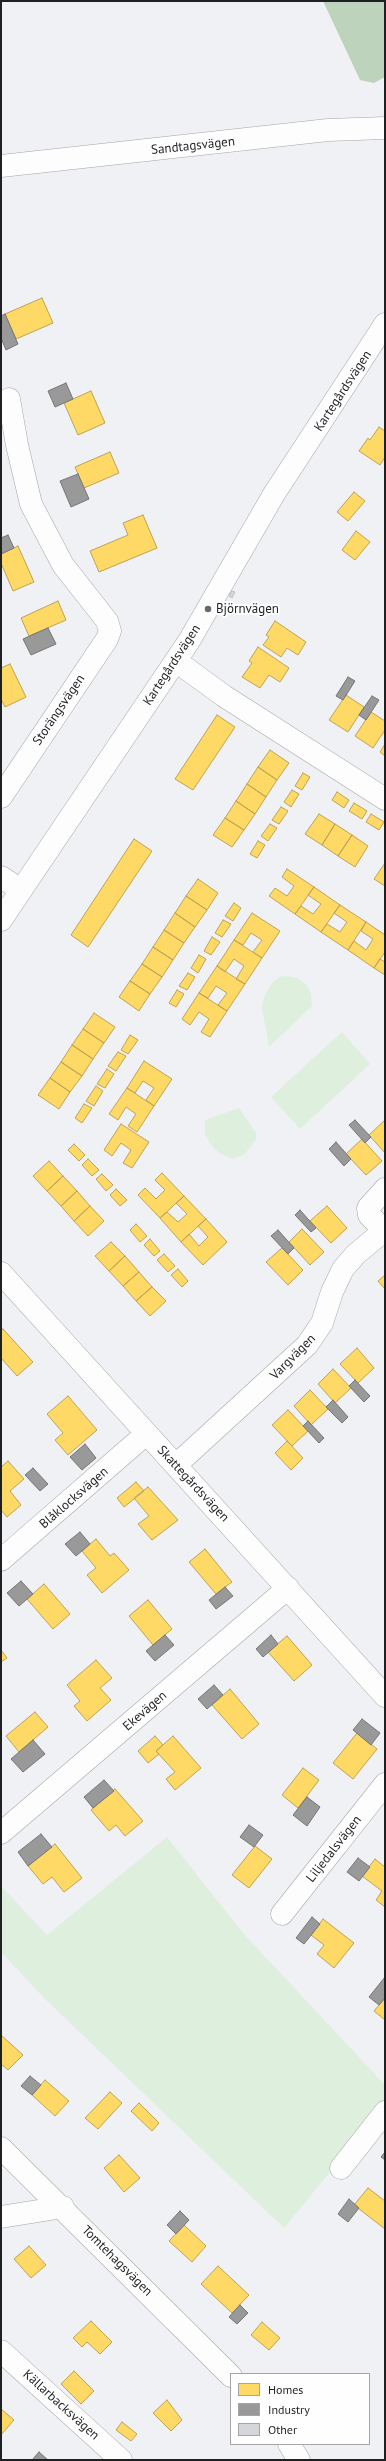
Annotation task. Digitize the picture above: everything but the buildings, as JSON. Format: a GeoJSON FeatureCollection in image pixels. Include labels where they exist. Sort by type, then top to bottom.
{"type":"FeatureCollection","features":[{"type":"Feature","properties":{"kind":"street","name":"Sandtagsvägen"},"geometry":{"type":"LineString","coordinates":[[1,166],[328,130],[385,128]]}},
{"type":"Feature","properties":{"kind":"street","name":"Kartegårdsvägen"},"geometry":{"type":"LineString","coordinates":[[1,920],[176,661],[274,494],[385,324]]}},
{"type":"Feature","properties":{"kind":"street","name":"Storängsvägen"},"geometry":{"type":"LineString","coordinates":[[5,783],[108,639],[110,630],[107,621],[63,566],[31,504],[17,445],[9,399]]}},
{"type":"Feature","properties":{"kind":"street"},"geometry":{"type":"LineString","coordinates":[[176,661],[224,696],[385,799]]}},
{"type":"Feature","properties":{"kind":"street"},"geometry":{"type":"LineString","coordinates":[[1,877],[21,890]]}},
{"type":"Feature","properties":{"kind":"street","name":"Vargvägen"},"geometry":{"type":"LineString","coordinates":[[176,1465],[312,1340],[322,1323],[332,1292],[343,1269],[356,1254],[385,1230],[369,1215],[368,1208],[385,1189]]}},
{"type":"Feature","properties":{"kind":"street","name":"Skattegårdsvägen"},"geometry":{"type":"LineString","coordinates":[[1,1273],[385,1696]]}},
{"type":"Feature","properties":{"kind":"street","name":"Blåklocksvägen"},"geometry":{"type":"LineString","coordinates":[[1,1560],[146,1434]]}},
{"type":"Feature","properties":{"kind":"street","name":"Ekevägen"},"geometry":{"type":"LineString","coordinates":[[1,1833],[288,1588]]}},
{"type":"Feature","properties":{"kind":"street","name":"Liljedalsvägen"},"geometry":{"type":"LineString","coordinates":[[282,1914],[385,1784]]}},
{"type":"Feature","properties":{"kind":"street"},"geometry":{"type":"LineString","coordinates":[[342,2168],[385,2112]]}},
{"type":"Feature","properties":{"kind":"street","name":"Tomtehagsvägen"},"geometry":{"type":"LineString","coordinates":[[1,2148],[63,2207],[230,2375]]}},
{"type":"Feature","properties":{"kind":"street"},"geometry":{"type":"LineString","coordinates":[[1,2217],[63,2207]]}},
{"type":"Feature","properties":{"kind":"street","name":"Källarbacksvägen"},"geometry":{"type":"LineString","coordinates":[[1,2351],[121,2460]]}},
{"type":"Feature","properties":{"kind":"street"},"geometry":{"type":"LineString","coordinates":[[291,2445],[299,2460]]}},
{"type":"Feature","properties":{"kind":"green space"},"geometry":{"type":"Polygon","coordinates":[[[323,1],[385,1],[385,77],[374,83],[360,80],[323,1]]]}},
{"type":"Feature","properties":{"kind":"green space"},"geometry":{"type":"Polygon","coordinates":[[[287,976],[298,978],[307,985],[311,994],[312,1006],[269,1047],[262,1008],[264,997],[272,983],[279,977],[287,976]]]}},
{"type":"Feature","properties":{"kind":"green space"},"geometry":{"type":"Polygon","coordinates":[[[342,1032],[370,1064],[300,1129],[271,1097],[342,1032]]]}},
{"type":"Feature","properties":{"kind":"green space"},"geometry":{"type":"Polygon","coordinates":[[[239,1108],[256,1133],[256,1139],[245,1154],[233,1159],[219,1153],[211,1145],[205,1134],[205,1120],[239,1108]]]}},
{"type":"Feature","properties":{"kind":"green space"},"geometry":{"type":"Polygon","coordinates":[[[167,1837],[243,1933],[385,2085],[385,2105],[284,2228],[44,1998],[1,1952],[1,1886],[47,1935],[167,1837]]]}},
{"type":"Feature","properties":{"kind":"place","name":"Björnvägen"},"geometry":{"type":"Point","coordinates":[208,609]}}]}
